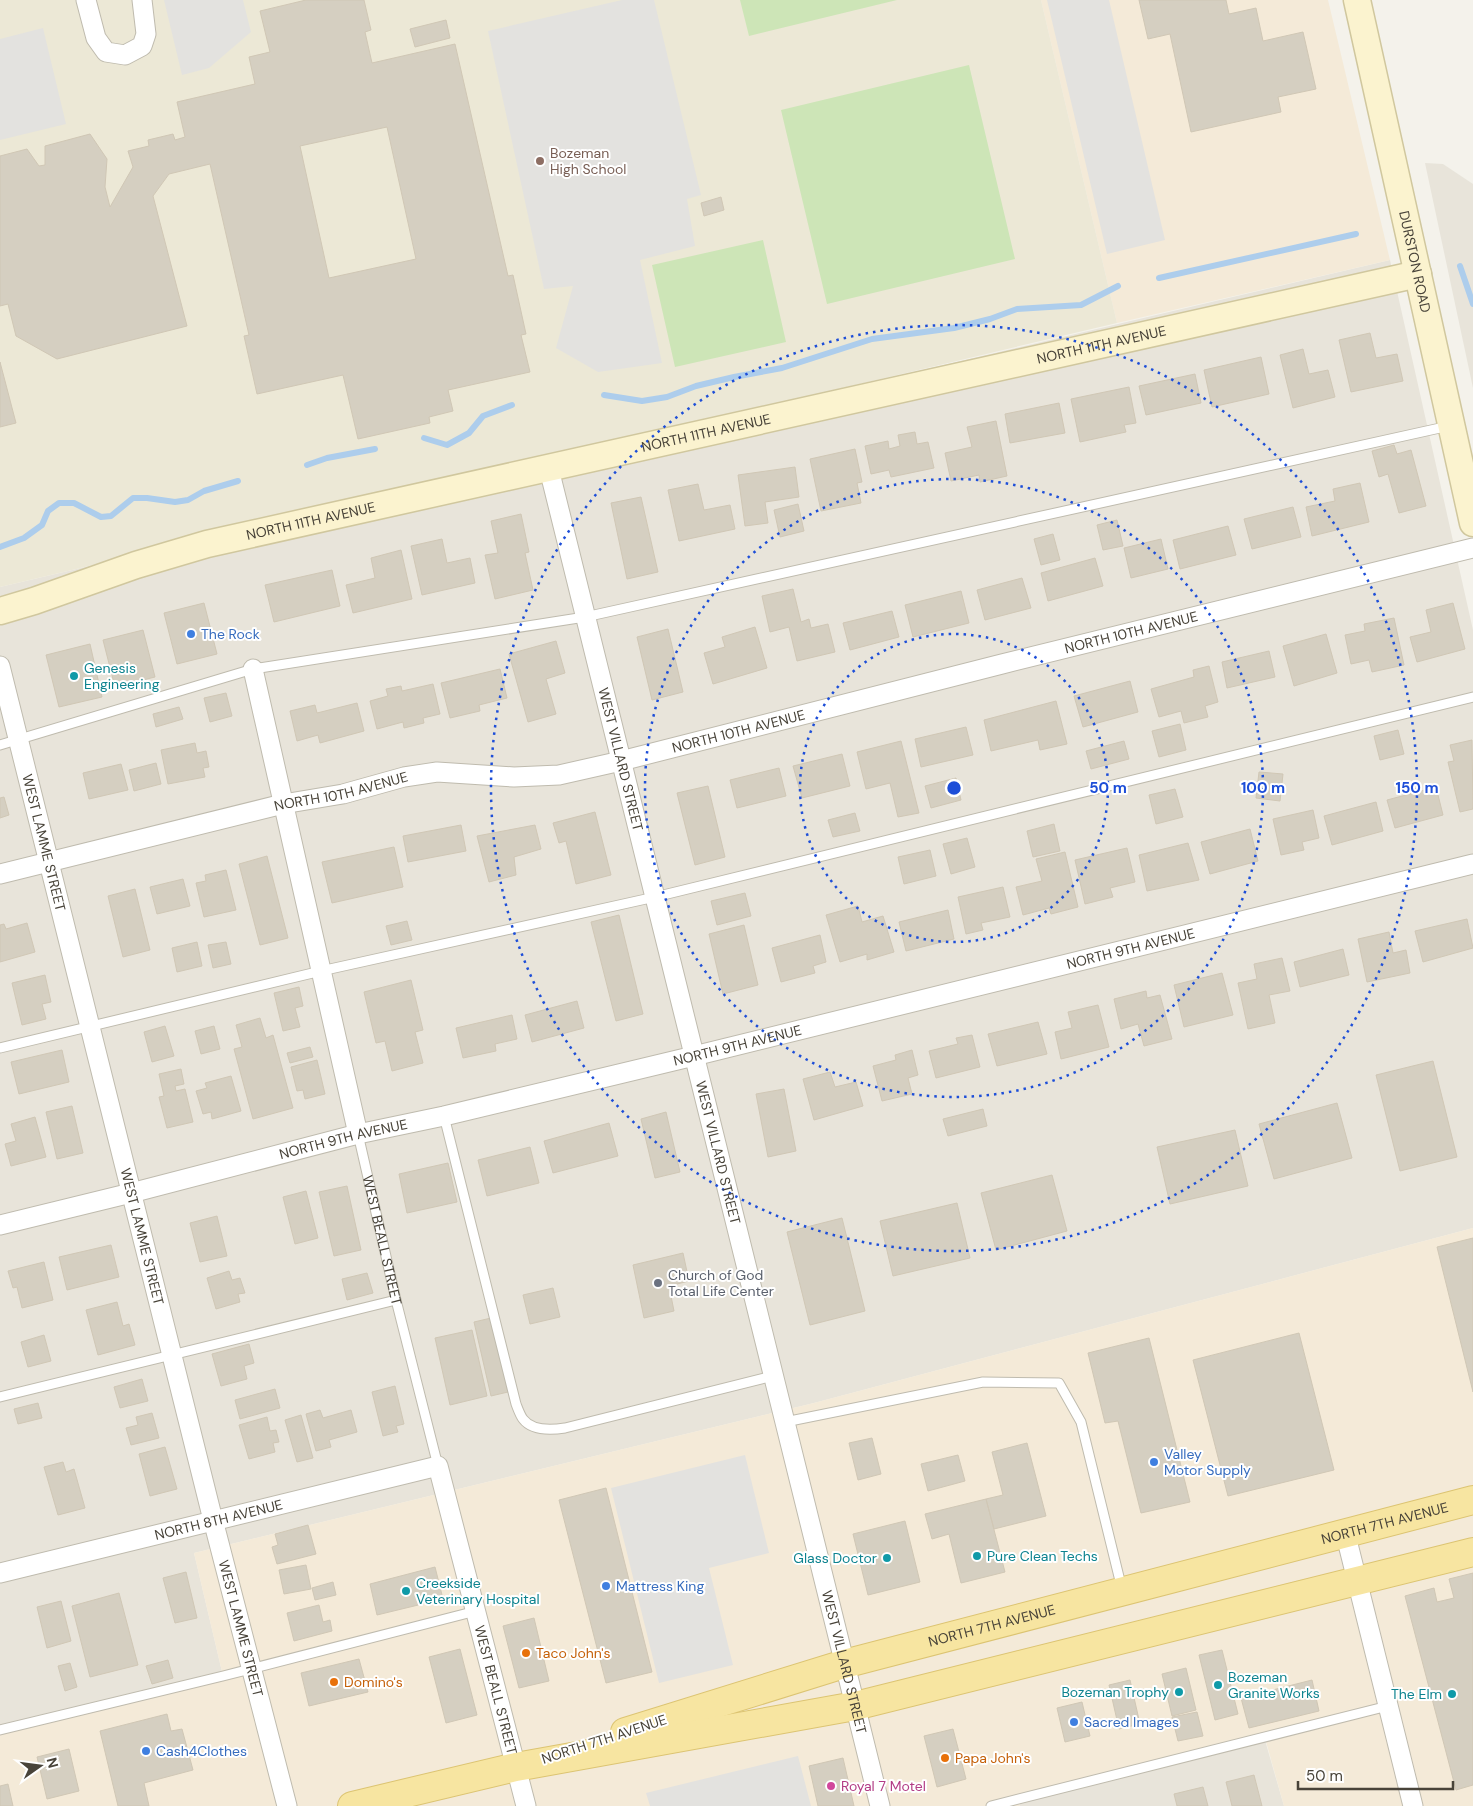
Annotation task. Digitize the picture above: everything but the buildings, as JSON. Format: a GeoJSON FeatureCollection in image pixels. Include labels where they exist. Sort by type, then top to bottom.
{"type":"FeatureCollection","features":[{"type":"Feature","properties":{"kind":"main road","name":"NORTH 7TH AVENUE"},"geometry":{"type":"LineString","coordinates":[[516,1767],[844,1664],[1473,1500]]}},
{"type":"Feature","properties":{"kind":"main road","name":"NORTH 7TH AVENUE"},"geometry":{"type":"LineString","coordinates":[[352,1806],[516,1767],[855,1706],[1473,1552]]}},
{"type":"Feature","properties":{"kind":"street"},"geometry":{"type":"LineString","coordinates":[[86,0],[96,38],[106,52],[125,55],[142,46],[146,34],[142,0]]}},
{"type":"Feature","properties":{"kind":"street","name":"DURSTON ROAD"},"geometry":{"type":"LineString","coordinates":[[1357,0],[1473,523]]}},
{"type":"Feature","properties":{"kind":"street","name":"NORTH 11TH AVENUE"},"geometry":{"type":"LineString","coordinates":[[0,610],[136,565],[207,544],[1418,274]]}},
{"type":"Feature","properties":{"kind":"street","name":"WEST VILLARD STREET"},"geometry":{"type":"LineString","coordinates":[[549,468],[880,1806]]}},
{"type":"Feature","properties":{"kind":"street","name":"NORTH 10TH AVENUE"},"geometry":{"type":"LineString","coordinates":[[0,874],[283,804],[342,794],[404,777],[437,772],[514,777],[559,775],[1473,548]]}},
{"type":"Feature","properties":{"kind":"street","name":"WEST LAMME STREET"},"geometry":{"type":"LineString","coordinates":[[0,666],[213,1520],[287,1806]]}},
{"type":"Feature","properties":{"kind":"street","name":"WEST BEALL STREET"},"geometry":{"type":"LineString","coordinates":[[253,669],[358,1134]]}},
{"type":"Feature","properties":{"kind":"street","name":"NORTH 9TH AVENUE"},"geometry":{"type":"LineString","coordinates":[[0,1225],[358,1134],[444,1116],[694,1056],[1473,864]]}},
{"type":"Feature","properties":{"kind":"street","name":"WEST BEALL STREET"},"geometry":{"type":"LineString","coordinates":[[438,1466],[526,1806]]}},
{"type":"Feature","properties":{"kind":"street","name":"NORTH 8TH AVENUE"},"geometry":{"type":"LineString","coordinates":[[0,1573],[438,1466]]}},
{"type":"Feature","properties":{"kind":"street"},"geometry":{"type":"LineString","coordinates":[[1345,1532],[1413,1806]]}},
{"type":"Feature","properties":{"kind":"lane"},"geometry":{"type":"LineString","coordinates":[[0,745],[19,741],[253,669],[585,617],[1451,425]]}},
{"type":"Feature","properties":{"kind":"lane"},"geometry":{"type":"LineString","coordinates":[[0,1048],[321,970],[655,897],[1473,697]]}},
{"type":"Feature","properties":{"kind":"lane"},"geometry":{"type":"LineString","coordinates":[[444,1116],[516,1404],[523,1419],[530,1425],[553,1430],[565,1428],[773,1376]]}},
{"type":"Feature","properties":{"kind":"lane","name":"WEST BEALL STREET"},"geometry":{"type":"LineString","coordinates":[[358,1134],[396,1300],[438,1466]]}},
{"type":"Feature","properties":{"kind":"lane"},"geometry":{"type":"LineString","coordinates":[[0,1397],[396,1300]]}},
{"type":"Feature","properties":{"kind":"lane"},"geometry":{"type":"LineString","coordinates":[[785,1422],[983,1382],[1059,1383],[1082,1422],[1122,1591]]}},
{"type":"Feature","properties":{"kind":"lane"},"geometry":{"type":"LineString","coordinates":[[0,1730],[476,1611]]}},
{"type":"Feature","properties":{"kind":"lane"},"geometry":{"type":"LineString","coordinates":[[991,1806],[1388,1706]]}},
{"type":"Feature","properties":{"kind":"shaded area","name":"Bozeman High School"},"geometry":{"type":"Polygon","coordinates":[[[0,0],[1041,0],[1117,323],[0,587],[0,0]]]}},
{"type":"Feature","properties":{"kind":"shaded area"},"geometry":{"type":"Polygon","coordinates":[[[164,0],[243,0],[251,32],[209,68],[182,75],[164,0]]]}},
{"type":"Feature","properties":{"kind":"shaded area"},"geometry":{"type":"Polygon","coordinates":[[[622,0],[654,0],[701,195],[687,199],[695,246],[640,260],[662,363],[598,372],[556,348],[573,286],[544,289],[488,31],[622,0]]]}},
{"type":"Feature","properties":{"kind":"shaded area"},"geometry":{"type":"Polygon","coordinates":[[[1041,0],[1328,0],[1390,260],[1117,323],[1041,0]]]}},
{"type":"Feature","properties":{"kind":"shaded area"},"geometry":{"type":"Polygon","coordinates":[[[1047,0],[1109,0],[1165,240],[1107,254],[1047,0]]]}},
{"type":"Feature","properties":{"kind":"shaded area"},"geometry":{"type":"Polygon","coordinates":[[[43,28],[66,124],[0,140],[0,39],[43,28]]]}},
{"type":"Feature","properties":{"kind":"shaded area"},"geometry":{"type":"Polygon","coordinates":[[[1425,163],[1443,164],[1473,184],[1473,388],[1425,163]]]}},
{"type":"Feature","properties":{"kind":"shaded area"},"geometry":{"type":"Polygon","coordinates":[[[1390,260],[1473,630],[1473,1228],[814,1403],[194,1553],[223,1676],[0,1730],[0,587],[1390,260]]]}},
{"type":"Feature","properties":{"kind":"shaded area"},"geometry":{"type":"Polygon","coordinates":[[[1473,1228],[1473,1806],[1284,1806],[1265,1738],[1018,1800],[1020,1806],[0,1806],[0,1730],[223,1676],[194,1553],[814,1403],[1473,1228]]]}},
{"type":"Feature","properties":{"kind":"shaded area"},"geometry":{"type":"Polygon","coordinates":[[[745,1455],[769,1553],[709,1568],[733,1665],[659,1683],[611,1488],[745,1455]]]}},
{"type":"Feature","properties":{"kind":"shaded area"},"geometry":{"type":"Polygon","coordinates":[[[1264,1737],[1284,1806],[1020,1806],[1018,1799],[1264,1737]]]}},
{"type":"Feature","properties":{"kind":"shaded area"},"geometry":{"type":"Polygon","coordinates":[[[798,1756],[811,1806],[650,1806],[646,1793],[798,1756]]]}},
{"type":"Feature","properties":{"kind":"green space"},"geometry":{"type":"Polygon","coordinates":[[[740,0],[897,0],[749,36],[740,0]]]}},
{"type":"Feature","properties":{"kind":"green space"},"geometry":{"type":"Polygon","coordinates":[[[969,65],[1015,259],[827,304],[781,110],[969,65]]]}},
{"type":"Feature","properties":{"kind":"green space"},"geometry":{"type":"Polygon","coordinates":[[[763,240],[786,342],[675,367],[652,265],[763,240]]]}},
{"type":"Feature","properties":{"kind":"waterway"},"geometry":{"type":"LineString","coordinates":[[1159,278],[1356,234]]}},
{"type":"Feature","properties":{"kind":"waterway"},"geometry":{"type":"LineString","coordinates":[[1460,266],[1473,304]]}},
{"type":"Feature","properties":{"kind":"waterway"},"geometry":{"type":"LineString","coordinates":[[604,395],[642,401],[667,397],[696,386],[782,368],[872,339],[954,328],[990,319],[1017,309],[1081,305],[1118,286]]}},
{"type":"Feature","properties":{"kind":"waterway"},"geometry":{"type":"LineString","coordinates":[[424,438],[447,445],[469,433],[483,416],[512,405]]}},
{"type":"Feature","properties":{"kind":"waterway"},"geometry":{"type":"LineString","coordinates":[[307,465],[327,458],[375,449]]}},
{"type":"Feature","properties":{"kind":"waterway"},"geometry":{"type":"LineString","coordinates":[[0,547],[24,538],[42,525],[48,511],[59,503],[74,503],[101,517],[111,516],[133,498],[175,502],[188,500],[204,491],[238,481]]}},
{"type":"Feature","properties":{"kind":"place","name":"Bozeman High School"},"geometry":{"type":"Point","coordinates":[540,161]}},
{"type":"Feature","properties":{"kind":"place","name":"The Rock"},"geometry":{"type":"Point","coordinates":[191,634]}},
{"type":"Feature","properties":{"kind":"place","name":"Genesis Engineering"},"geometry":{"type":"Point","coordinates":[74,676]}},
{"type":"Feature","properties":{"kind":"place","name":"Church of God Total Life Center"},"geometry":{"type":"Point","coordinates":[658,1283]}},
{"type":"Feature","properties":{"kind":"place","name":"Valley Motor Supply"},"geometry":{"type":"Point","coordinates":[1154,1462]}},
{"type":"Feature","properties":{"kind":"place","name":"Pure Clean Techs"},"geometry":{"type":"Point","coordinates":[977,1556]}},
{"type":"Feature","properties":{"kind":"place","name":"Glass Doctor"},"geometry":{"type":"Point","coordinates":[887,1558]}},
{"type":"Feature","properties":{"kind":"place","name":"Mattress King"},"geometry":{"type":"Point","coordinates":[606,1586]}},
{"type":"Feature","properties":{"kind":"place","name":"Creekside Veterinary Hospital"},"geometry":{"type":"Point","coordinates":[406,1591]}},
{"type":"Feature","properties":{"kind":"place","name":"Taco John's"},"geometry":{"type":"Point","coordinates":[526,1653]}},
{"type":"Feature","properties":{"kind":"place","name":"Domino's"},"geometry":{"type":"Point","coordinates":[334,1682]}},
{"type":"Feature","properties":{"kind":"place","name":"Bozeman Granite Works"},"geometry":{"type":"Point","coordinates":[1218,1685]}},
{"type":"Feature","properties":{"kind":"place","name":"Bozeman Trophy"},"geometry":{"type":"Point","coordinates":[1179,1692]}},
{"type":"Feature","properties":{"kind":"place","name":"The Elm"},"geometry":{"type":"Point","coordinates":[1452,1694]}},
{"type":"Feature","properties":{"kind":"place","name":"Sacred Images"},"geometry":{"type":"Point","coordinates":[1074,1722]}},
{"type":"Feature","properties":{"kind":"place","name":"Cash4Clothes"},"geometry":{"type":"Point","coordinates":[146,1751]}},
{"type":"Feature","properties":{"kind":"place","name":"Papa John's"},"geometry":{"type":"Point","coordinates":[945,1758]}},
{"type":"Feature","properties":{"kind":"place","name":"Royal 7 Motel"},"geometry":{"type":"Point","coordinates":[831,1786]}}]}
